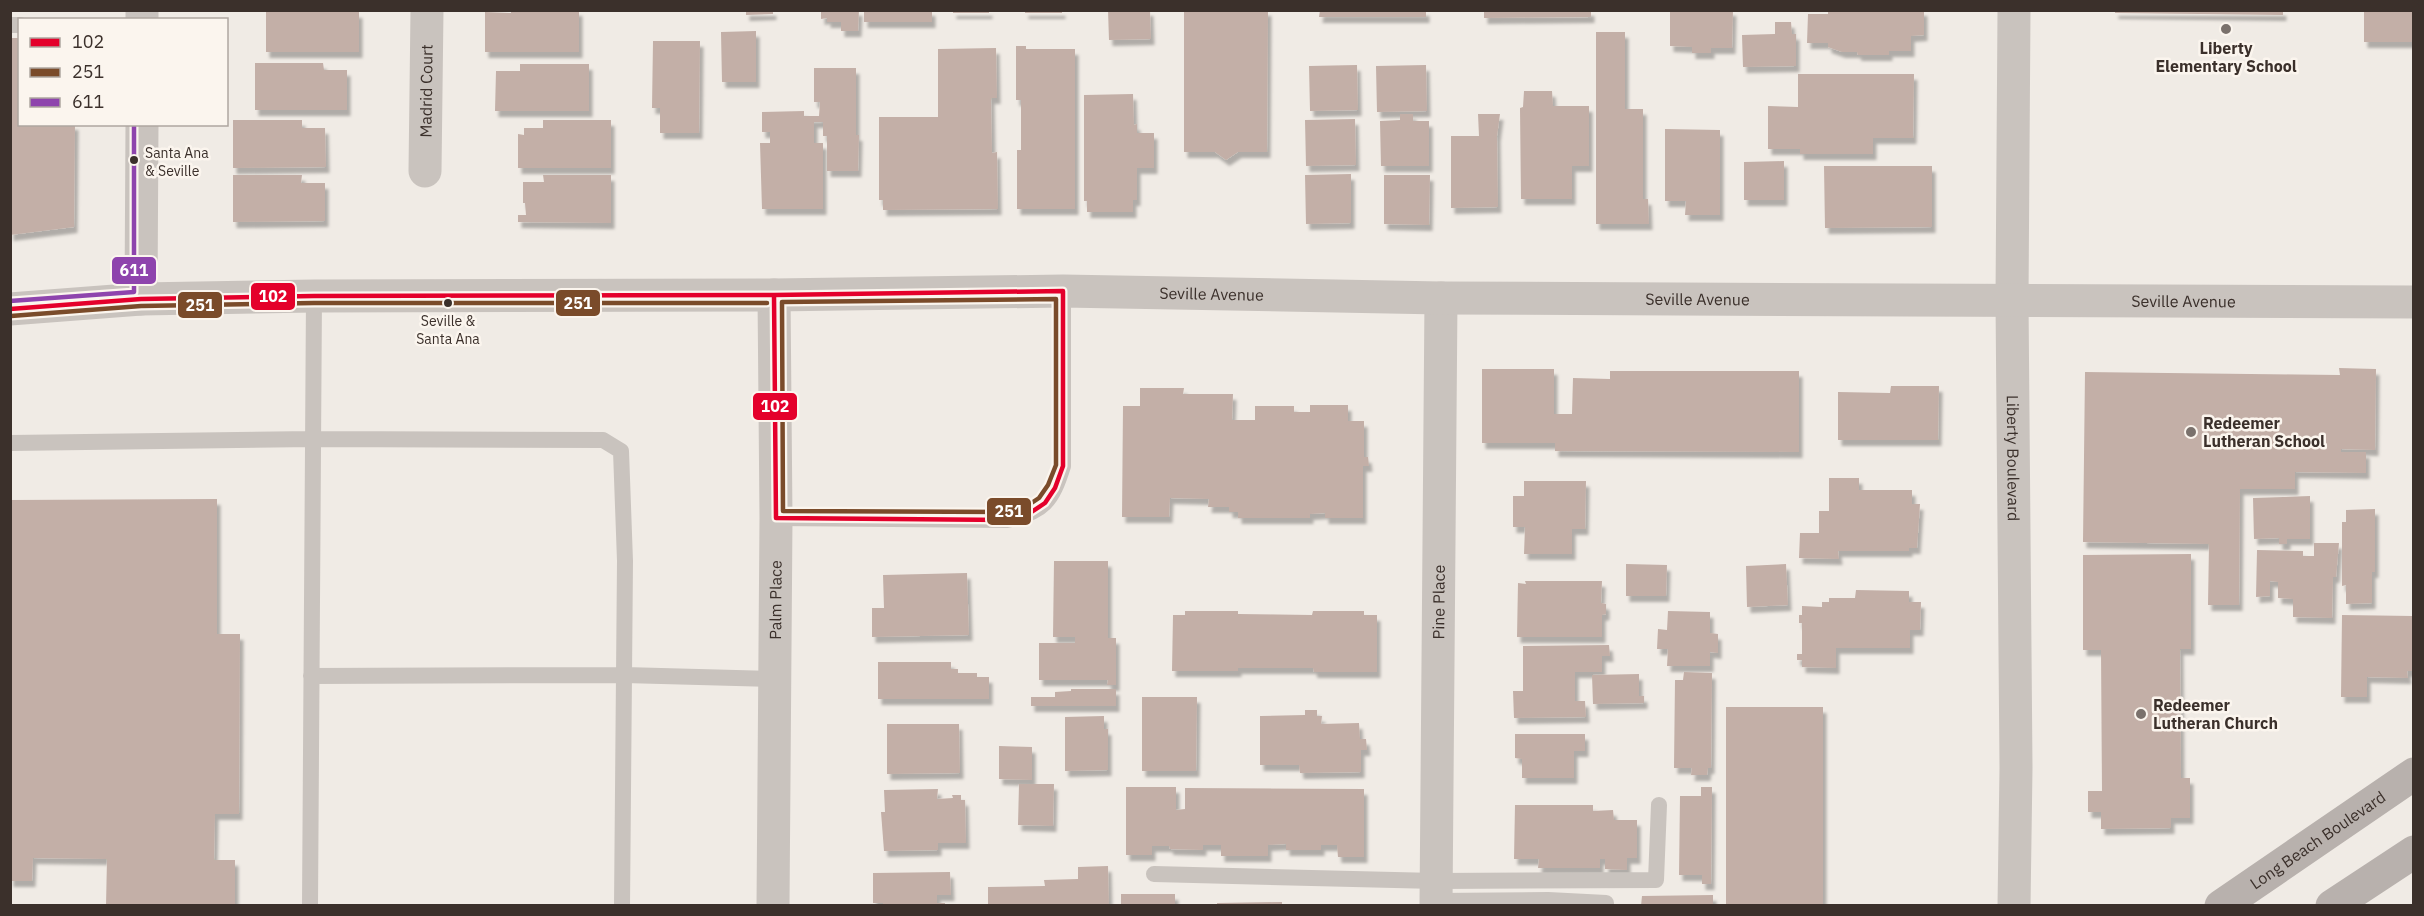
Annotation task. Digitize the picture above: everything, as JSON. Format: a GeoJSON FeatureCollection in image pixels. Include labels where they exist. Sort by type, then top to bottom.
{"type":"FeatureCollection","features":[{"type":"Feature","properties":{"kind":"main road","name":"Long Beach Boulevard"},"geometry":{"type":"LineString","coordinates":[[2221,906],[2414,774]]}},
{"type":"Feature","properties":{"kind":"main road"},"geometry":{"type":"LineString","coordinates":[[2332,906],[2414,852]]}},
{"type":"Feature","properties":{"kind":"street","name":"Madrid Court"},"geometry":{"type":"LineString","coordinates":[[425,171],[427,10]]}},
{"type":"Feature","properties":{"kind":"street","name":"Liberty Boulevard"},"geometry":{"type":"LineString","coordinates":[[2014,10],[2012,300],[2016,768],[2014,906]]}},
{"type":"Feature","properties":{"kind":"street"},"geometry":{"type":"LineString","coordinates":[[141,299],[142,126]]}},
{"type":"Feature","properties":{"kind":"street","name":"Seville Avenue"},"geometry":{"type":"LineString","coordinates":[[10,309],[141,299],[314,296],[774,295],[1063,291],[1441,298],[2414,302]]}},
{"type":"Feature","properties":{"kind":"street","name":"Palm Place"},"geometry":{"type":"LineString","coordinates":[[773,906],[776,518],[774,295]]}},
{"type":"Feature","properties":{"kind":"street","name":"Pine Place"},"geometry":{"type":"LineString","coordinates":[[1436,896],[1441,298]]}},
{"type":"Feature","properties":{"kind":"lane"},"geometry":{"type":"LineString","coordinates":[[776,518],[1007,520],[1027,516],[1042,508],[1055,491],[1063,466],[1063,291]]}},
{"type":"Feature","properties":{"kind":"lane"},"geometry":{"type":"LineString","coordinates":[[310,906],[314,296]]}},
{"type":"Feature","properties":{"kind":"lane"},"geometry":{"type":"LineString","coordinates":[[10,443],[313,439],[603,440],[621,451],[625,561],[622,906]]}},
{"type":"Feature","properties":{"kind":"lane"},"geometry":{"type":"LineString","coordinates":[[311,676],[624,675],[774,679]]}},
{"type":"Feature","properties":{"kind":"lane"},"geometry":{"type":"LineString","coordinates":[[1436,896],[1656,880],[1659,805]]}},
{"type":"Feature","properties":{"kind":"lane"},"geometry":{"type":"LineString","coordinates":[[1154,873],[1436,896],[1606,903],[1606,906]]}},
{"type":"Feature","properties":{"kind":"building"},"geometry":{"type":"Polygon","coordinates":[[[266,10],[359,12],[359,52],[266,52],[266,10]]]}},
{"type":"Feature","properties":{"kind":"building"},"geometry":{"type":"Polygon","coordinates":[[[511,10],[579,10],[579,52],[485,52],[485,12],[511,13],[511,10]]]}},
{"type":"Feature","properties":{"kind":"building"},"geometry":{"type":"Polygon","coordinates":[[[746,10],[773,10],[773,14],[746,15],[746,10]]]}},
{"type":"Feature","properties":{"kind":"building"},"geometry":{"type":"Polygon","coordinates":[[[821,10],[859,10],[858,31],[841,31],[841,22],[827,22],[827,18],[821,19],[821,10]]]}},
{"type":"Feature","properties":{"kind":"building"},"geometry":{"type":"Polygon","coordinates":[[[864,10],[932,10],[932,22],[864,22],[864,10]]]}},
{"type":"Feature","properties":{"kind":"building"},"geometry":{"type":"Polygon","coordinates":[[[953,10],[989,10],[989,13],[953,13],[953,10]]]}},
{"type":"Feature","properties":{"kind":"building"},"geometry":{"type":"Polygon","coordinates":[[[1025,10],[1062,10],[1062,13],[1025,13],[1025,10]]]}},
{"type":"Feature","properties":{"kind":"building"},"geometry":{"type":"Polygon","coordinates":[[[1108,10],[1150,10],[1151,39],[1109,40],[1108,10]]]}},
{"type":"Feature","properties":{"kind":"building"},"geometry":{"type":"Polygon","coordinates":[[[1184,10],[1268,10],[1267,152],[1238,152],[1226,160],[1215,152],[1184,152],[1184,10]]]}},
{"type":"Feature","properties":{"kind":"building"},"geometry":{"type":"Polygon","coordinates":[[[1320,10],[1426,10],[1426,17],[1319,17],[1320,10]]]}},
{"type":"Feature","properties":{"kind":"building"},"geometry":{"type":"Polygon","coordinates":[[[1484,10],[1591,10],[1591,17],[1484,18],[1484,10]]]}},
{"type":"Feature","properties":{"kind":"building"},"geometry":{"type":"Polygon","coordinates":[[[1670,10],[1733,10],[1732,48],[1711,48],[1711,53],[1692,53],[1692,47],[1670,46],[1670,10]]]}},
{"type":"Feature","properties":{"kind":"building"},"geometry":{"type":"Polygon","coordinates":[[[1828,10],[1924,10],[1924,35],[1911,36],[1911,51],[1889,51],[1889,55],[1858,55],[1857,52],[1842,52],[1828,47],[1828,43],[1807,43],[1808,14],[1828,14],[1828,10]]]}},
{"type":"Feature","properties":{"kind":"building"},"geometry":{"type":"Polygon","coordinates":[[[2115,10],[2283,10],[2283,15],[2115,13],[2115,10]]]}},
{"type":"Feature","properties":{"kind":"building"},"geometry":{"type":"Polygon","coordinates":[[[2364,10],[2414,10],[2414,42],[2364,42],[2364,10]]]}},
{"type":"Feature","properties":{"kind":"building"},"geometry":{"type":"Polygon","coordinates":[[[1775,22],[1791,22],[1792,34],[1796,34],[1796,66],[1743,67],[1742,35],[1775,34],[1775,22]]]}},
{"type":"Feature","properties":{"kind":"building"},"geometry":{"type":"Polygon","coordinates":[[[756,31],[756,82],[722,82],[721,32],[756,31]]]}},
{"type":"Feature","properties":{"kind":"building"},"geometry":{"type":"Polygon","coordinates":[[[1596,32],[1625,32],[1625,109],[1643,109],[1643,199],[1648,199],[1649,224],[1596,224],[1596,32]]]}},
{"type":"Feature","properties":{"kind":"building"},"geometry":{"type":"Polygon","coordinates":[[[10,38],[18,38],[18,126],[75,126],[74,227],[10,235],[10,38]]]}},
{"type":"Feature","properties":{"kind":"building"},"geometry":{"type":"Polygon","coordinates":[[[653,41],[700,41],[699,133],[660,133],[660,108],[652,108],[653,41]]]}},
{"type":"Feature","properties":{"kind":"building"},"geometry":{"type":"Polygon","coordinates":[[[1016,46],[1026,46],[1026,49],[1075,49],[1075,209],[1017,209],[1017,150],[1021,150],[1021,100],[1016,100],[1016,46]]]}},
{"type":"Feature","properties":{"kind":"building"},"geometry":{"type":"Polygon","coordinates":[[[996,48],[997,98],[991,98],[992,153],[997,152],[998,209],[883,210],[883,200],[879,200],[879,117],[938,117],[938,49],[996,48]]]}},
{"type":"Feature","properties":{"kind":"building"},"geometry":{"type":"Polygon","coordinates":[[[255,63],[323,63],[324,70],[347,70],[347,110],[255,110],[255,63]]]}},
{"type":"Feature","properties":{"kind":"building"},"geometry":{"type":"Polygon","coordinates":[[[520,64],[589,64],[589,111],[495,111],[496,71],[520,71],[520,64]]]}},
{"type":"Feature","properties":{"kind":"building"},"geometry":{"type":"Polygon","coordinates":[[[1357,65],[1358,110],[1310,111],[1309,66],[1357,65]]]}},
{"type":"Feature","properties":{"kind":"building"},"geometry":{"type":"Polygon","coordinates":[[[1426,65],[1427,111],[1377,112],[1376,66],[1426,65]]]}},
{"type":"Feature","properties":{"kind":"building"},"geometry":{"type":"Polygon","coordinates":[[[814,68],[856,68],[858,171],[827,171],[827,136],[823,136],[823,122],[814,122],[814,143],[823,143],[823,209],[762,209],[760,143],[770,143],[770,132],[762,132],[762,112],[804,111],[804,116],[819,116],[820,102],[814,102],[814,68]]]}},
{"type":"Feature","properties":{"kind":"building"},"geometry":{"type":"Polygon","coordinates":[[[1798,74],[1914,74],[1913,138],[1873,138],[1873,154],[1800,154],[1800,149],[1768,149],[1768,106],[1798,107],[1798,74]]]}},
{"type":"Feature","properties":{"kind":"building"},"geometry":{"type":"Polygon","coordinates":[[[1524,91],[1552,91],[1553,106],[1589,106],[1589,166],[1572,166],[1572,199],[1521,199],[1520,108],[1523,107],[1524,91]]]}},
{"type":"Feature","properties":{"kind":"building"},"geometry":{"type":"Polygon","coordinates":[[[1133,94],[1134,125],[1137,124],[1137,133],[1154,133],[1154,168],[1137,168],[1137,200],[1133,200],[1133,212],[1087,212],[1087,201],[1084,201],[1084,95],[1133,94]]]}},
{"type":"Feature","properties":{"kind":"building"},"geometry":{"type":"Polygon","coordinates":[[[1400,114],[1413,114],[1413,121],[1429,121],[1429,166],[1381,166],[1380,121],[1400,120],[1400,114]]]}},
{"type":"Feature","properties":{"kind":"building"},"geometry":{"type":"Polygon","coordinates":[[[1478,114],[1500,114],[1497,136],[1498,207],[1451,208],[1451,136],[1479,136],[1478,114]]]}},
{"type":"Feature","properties":{"kind":"building"},"geometry":{"type":"Polygon","coordinates":[[[1355,119],[1356,165],[1306,166],[1305,120],[1355,119]]]}},
{"type":"Feature","properties":{"kind":"building"},"geometry":{"type":"Polygon","coordinates":[[[233,120],[302,120],[302,128],[325,128],[326,167],[233,168],[233,120]]]}},
{"type":"Feature","properties":{"kind":"building"},"geometry":{"type":"Polygon","coordinates":[[[543,120],[611,120],[611,168],[518,168],[518,134],[524,135],[524,128],[543,128],[543,120]]]}},
{"type":"Feature","properties":{"kind":"building"},"geometry":{"type":"Polygon","coordinates":[[[1665,129],[1720,130],[1720,215],[1685,215],[1686,201],[1665,201],[1665,129]]]}},
{"type":"Feature","properties":{"kind":"building"},"geometry":{"type":"Polygon","coordinates":[[[1784,161],[1784,200],[1744,200],[1744,162],[1784,161]]]}},
{"type":"Feature","properties":{"kind":"building"},"geometry":{"type":"Polygon","coordinates":[[[1824,166],[1932,166],[1932,227],[1825,228],[1824,166]]]}},
{"type":"Feature","properties":{"kind":"building"},"geometry":{"type":"Polygon","coordinates":[[[1351,174],[1351,223],[1306,224],[1305,175],[1351,174]]]}},
{"type":"Feature","properties":{"kind":"building"},"geometry":{"type":"Polygon","coordinates":[[[233,175],[302,175],[301,183],[325,183],[325,221],[233,222],[233,175]]]}},
{"type":"Feature","properties":{"kind":"building"},"geometry":{"type":"Polygon","coordinates":[[[543,175],[611,175],[611,223],[518,222],[518,215],[526,215],[525,203],[523,203],[523,182],[544,182],[543,175]]]}},
{"type":"Feature","properties":{"kind":"building"},"geometry":{"type":"Polygon","coordinates":[[[1384,175],[1430,175],[1429,225],[1384,224],[1384,175]]]}},
{"type":"Feature","properties":{"kind":"building"},"geometry":{"type":"Polygon","coordinates":[[[2339,368],[2376,369],[2375,450],[2341,449],[2341,452],[2366,452],[2366,473],[2295,472],[2295,489],[2240,489],[2239,605],[2208,605],[2209,544],[2083,542],[2085,372],[2340,375],[2339,368]]]}},
{"type":"Feature","properties":{"kind":"building"},"geometry":{"type":"Polygon","coordinates":[[[1482,369],[1554,369],[1554,414],[1572,414],[1573,378],[1610,379],[1610,371],[1799,371],[1799,452],[1555,451],[1555,443],[1482,443],[1482,369]]]}},
{"type":"Feature","properties":{"kind":"building"},"geometry":{"type":"Polygon","coordinates":[[[1891,386],[1939,386],[1938,440],[1838,440],[1838,392],[1890,393],[1891,386]]]}},
{"type":"Feature","properties":{"kind":"building"},"geometry":{"type":"Polygon","coordinates":[[[1140,388],[1184,388],[1183,394],[1233,394],[1232,420],[1255,420],[1255,406],[1294,406],[1294,412],[1310,412],[1310,405],[1348,405],[1348,421],[1364,421],[1364,457],[1368,457],[1369,466],[1363,466],[1363,518],[1325,518],[1325,513],[1310,514],[1310,518],[1238,518],[1238,512],[1229,512],[1229,507],[1208,507],[1209,499],[1170,498],[1169,517],[1122,517],[1123,406],[1140,406],[1140,388]]]}},
{"type":"Feature","properties":{"kind":"building"},"geometry":{"type":"Polygon","coordinates":[[[1829,478],[1859,478],[1859,490],[1912,490],[1912,504],[1920,504],[1917,548],[1909,548],[1909,551],[1838,551],[1839,559],[1799,558],[1800,533],[1819,533],[1819,511],[1829,511],[1829,478]]]}},
{"type":"Feature","properties":{"kind":"building"},"geometry":{"type":"Polygon","coordinates":[[[1524,481],[1586,481],[1585,529],[1572,529],[1572,554],[1524,554],[1525,527],[1513,527],[1513,496],[1524,496],[1524,481]]]}},
{"type":"Feature","properties":{"kind":"building"},"geometry":{"type":"Polygon","coordinates":[[[2310,496],[2310,539],[2287,539],[2287,544],[2279,544],[2279,538],[2254,539],[2253,498],[2310,496]]]}},
{"type":"Feature","properties":{"kind":"building"},"geometry":{"type":"Polygon","coordinates":[[[217,499],[217,634],[240,634],[239,814],[215,814],[214,860],[235,860],[235,906],[106,906],[107,859],[33,858],[32,881],[10,881],[10,500],[217,499]]]}},
{"type":"Feature","properties":{"kind":"building"},"geometry":{"type":"Polygon","coordinates":[[[2375,509],[2375,572],[2372,572],[2372,603],[2346,604],[2346,585],[2342,586],[2342,522],[2346,522],[2346,510],[2375,509]]]}},
{"type":"Feature","properties":{"kind":"building"},"geometry":{"type":"Polygon","coordinates":[[[2314,543],[2339,543],[2336,577],[2333,577],[2332,618],[2293,617],[2293,599],[2278,598],[2278,582],[2270,581],[2270,596],[2256,597],[2257,550],[2303,551],[2303,556],[2314,556],[2314,543]]]}},
{"type":"Feature","properties":{"kind":"building","name":"Redeemer Lutheran Church"},"geometry":{"type":"Polygon","coordinates":[[[2191,554],[2191,649],[2180,649],[2181,778],[2190,778],[2190,818],[2171,818],[2171,828],[2101,829],[2101,812],[2088,812],[2088,791],[2102,791],[2101,650],[2083,650],[2083,555],[2191,554]]]}},
{"type":"Feature","properties":{"kind":"building"},"geometry":{"type":"Polygon","coordinates":[[[1054,561],[1108,561],[1108,638],[1116,638],[1116,685],[1107,685],[1108,680],[1039,680],[1039,643],[1075,643],[1075,637],[1053,637],[1054,561]]]}},
{"type":"Feature","properties":{"kind":"building"},"geometry":{"type":"Polygon","coordinates":[[[1626,564],[1667,565],[1666,596],[1626,596],[1626,564]]]}},
{"type":"Feature","properties":{"kind":"building"},"geometry":{"type":"Polygon","coordinates":[[[1786,564],[1788,605],[1747,607],[1746,566],[1786,564]]]}},
{"type":"Feature","properties":{"kind":"building"},"geometry":{"type":"Polygon","coordinates":[[[967,573],[969,635],[872,637],[872,608],[884,608],[883,575],[967,573]]]}},
{"type":"Feature","properties":{"kind":"building"},"geometry":{"type":"Polygon","coordinates":[[[1525,581],[1602,581],[1601,603],[1606,604],[1606,614],[1602,615],[1602,637],[1517,637],[1518,583],[1526,584],[1525,581]]]}},
{"type":"Feature","properties":{"kind":"building"},"geometry":{"type":"Polygon","coordinates":[[[1856,590],[1909,591],[1909,602],[1921,602],[1920,630],[1910,630],[1910,648],[1836,648],[1836,668],[1802,667],[1802,660],[1797,660],[1797,654],[1802,654],[1802,623],[1799,623],[1799,615],[1802,615],[1802,606],[1822,607],[1822,602],[1829,602],[1829,598],[1855,598],[1856,590]]]}},
{"type":"Feature","properties":{"kind":"building"},"geometry":{"type":"Polygon","coordinates":[[[1185,611],[1312,615],[1313,611],[1364,611],[1364,615],[1377,615],[1377,672],[1314,672],[1313,668],[1172,671],[1173,615],[1185,615],[1185,611]]]}},
{"type":"Feature","properties":{"kind":"building"},"geometry":{"type":"Polygon","coordinates":[[[1668,611],[1710,612],[1710,633],[1718,634],[1718,653],[1710,652],[1710,666],[1667,666],[1668,649],[1657,649],[1658,629],[1667,630],[1668,611]]]}},
{"type":"Feature","properties":{"kind":"building"},"geometry":{"type":"Polygon","coordinates":[[[2342,615],[2413,616],[2412,671],[2407,671],[2408,678],[2367,677],[2367,697],[2341,697],[2342,615]]]}},
{"type":"Feature","properties":{"kind":"building"},"geometry":{"type":"Polygon","coordinates":[[[1609,645],[1610,656],[1602,656],[1602,672],[1575,672],[1575,701],[1585,701],[1586,717],[1514,718],[1513,691],[1523,691],[1523,646],[1609,645]]]}},
{"type":"Feature","properties":{"kind":"building"},"geometry":{"type":"Polygon","coordinates":[[[878,662],[951,662],[951,669],[958,669],[958,673],[977,673],[977,677],[989,677],[989,699],[878,699],[878,662]]]}},
{"type":"Feature","properties":{"kind":"building"},"geometry":{"type":"Polygon","coordinates":[[[1684,672],[1712,673],[1711,768],[1708,768],[1707,775],[1691,775],[1692,768],[1674,768],[1675,680],[1683,680],[1684,672]]]}},
{"type":"Feature","properties":{"kind":"building"},"geometry":{"type":"Polygon","coordinates":[[[1639,674],[1639,696],[1644,696],[1644,703],[1593,704],[1592,675],[1639,674]]]}},
{"type":"Feature","properties":{"kind":"building"},"geometry":{"type":"Polygon","coordinates":[[[1071,689],[1116,689],[1116,706],[1031,706],[1031,697],[1055,697],[1055,692],[1071,691],[1071,689]]]}},
{"type":"Feature","properties":{"kind":"building"},"geometry":{"type":"Polygon","coordinates":[[[1142,697],[1197,697],[1196,771],[1142,771],[1142,697]]]}},
{"type":"Feature","properties":{"kind":"building"},"geometry":{"type":"Polygon","coordinates":[[[1726,707],[1823,707],[1823,906],[1726,906],[1726,707]]]}},
{"type":"Feature","properties":{"kind":"building"},"geometry":{"type":"Polygon","coordinates":[[[1305,710],[1317,710],[1317,716],[1322,716],[1321,724],[1359,723],[1360,739],[1366,739],[1367,750],[1361,750],[1361,772],[1300,773],[1299,765],[1260,765],[1260,716],[1305,715],[1305,710]]]}},
{"type":"Feature","properties":{"kind":"building"},"geometry":{"type":"Polygon","coordinates":[[[1104,716],[1104,729],[1108,729],[1108,770],[1065,771],[1065,717],[1104,716]]]}},
{"type":"Feature","properties":{"kind":"building"},"geometry":{"type":"Polygon","coordinates":[[[887,724],[959,724],[960,773],[887,774],[887,724]]]}},
{"type":"Feature","properties":{"kind":"building"},"geometry":{"type":"Polygon","coordinates":[[[1515,734],[1585,734],[1585,751],[1574,751],[1574,778],[1522,778],[1522,759],[1515,758],[1515,734]]]}},
{"type":"Feature","properties":{"kind":"building"},"geometry":{"type":"Polygon","coordinates":[[[999,746],[1032,747],[1032,780],[999,779],[999,746]]]}},
{"type":"Feature","properties":{"kind":"building"},"geometry":{"type":"Polygon","coordinates":[[[1019,784],[1054,784],[1053,826],[1018,825],[1019,784]]]}},
{"type":"Feature","properties":{"kind":"building"},"geometry":{"type":"Polygon","coordinates":[[[1126,787],[1176,787],[1176,810],[1185,809],[1185,788],[1364,789],[1364,857],[1338,857],[1337,845],[1321,845],[1321,850],[1286,850],[1286,844],[1268,845],[1268,856],[1221,856],[1221,845],[1203,845],[1203,850],[1152,846],[1152,855],[1126,855],[1126,787]]]}},
{"type":"Feature","properties":{"kind":"building"},"geometry":{"type":"Polygon","coordinates":[[[1701,787],[1712,787],[1711,884],[1702,884],[1702,875],[1679,875],[1680,796],[1701,796],[1701,787]]]}},
{"type":"Feature","properties":{"kind":"building"},"geometry":{"type":"Polygon","coordinates":[[[938,789],[937,799],[961,795],[961,800],[965,800],[966,843],[938,843],[938,850],[884,851],[881,812],[885,812],[884,790],[938,789]]]}},
{"type":"Feature","properties":{"kind":"building"},"geometry":{"type":"Polygon","coordinates":[[[1515,805],[1593,805],[1593,811],[1613,810],[1614,820],[1637,820],[1637,858],[1627,858],[1627,870],[1605,869],[1605,859],[1600,859],[1600,868],[1538,868],[1539,859],[1514,859],[1515,805]]]}},
{"type":"Feature","properties":{"kind":"building"},"geometry":{"type":"Polygon","coordinates":[[[1108,866],[1109,906],[988,906],[988,887],[1045,886],[1044,880],[1078,879],[1078,867],[1108,866]]]}},
{"type":"Feature","properties":{"kind":"building"},"geometry":{"type":"Polygon","coordinates":[[[950,872],[951,895],[937,895],[937,903],[945,903],[945,906],[883,906],[883,903],[873,903],[873,873],[950,872]]]}},
{"type":"Feature","properties":{"kind":"building"},"geometry":{"type":"Polygon","coordinates":[[[1121,894],[1175,894],[1175,906],[1121,906],[1121,894]]]}},
{"type":"Feature","properties":{"kind":"building"},"geometry":{"type":"Polygon","coordinates":[[[1713,895],[1713,906],[1641,906],[1642,896],[1713,895]]]}},
{"type":"Feature","properties":{"kind":"building"},"geometry":{"type":"Polygon","coordinates":[[[1282,902],[1282,906],[1217,906],[1217,903],[1282,902]]]}},
{"type":"Feature","properties":{"kind":"transit line","name":"611"},"geometry":{"type":"LineString","coordinates":[[10,301],[134,292],[134,126]]}},
{"type":"Feature","properties":{"kind":"transit line","name":"102"},"geometry":{"type":"LineString","coordinates":[[10,309],[141,299],[314,296],[774,295],[1063,291]]}},
{"type":"Feature","properties":{"kind":"transit line","name":"102"},"geometry":{"type":"LineString","coordinates":[[776,518],[1007,520],[1030,513],[1045,503],[1055,488],[1063,466],[1063,291]]}},
{"type":"Feature","properties":{"kind":"transit line","name":"102"},"geometry":{"type":"LineString","coordinates":[[774,295],[776,518]]}},
{"type":"Feature","properties":{"kind":"transit line","name":"251"},"geometry":{"type":"LineString","coordinates":[[1056,299],[1056,465],[1048,485],[1039,498],[1027,506],[1006,512],[783,511],[782,302],[1056,299]]}},
{"type":"Feature","properties":{"kind":"transit line","name":"251"},"geometry":{"type":"LineString","coordinates":[[11,316],[141,306],[314,303],[767,303]]}},
{"type":"Feature","properties":{"kind":"place","name":"Liberty Elementary School"},"geometry":{"type":"Point","coordinates":[2226,29]}},
{"type":"Feature","properties":{"kind":"place","name":"Santa Ana & Seville"},"geometry":{"type":"Point","coordinates":[134,160]}},
{"type":"Feature","properties":{"kind":"place","name":"Seville & Santa Ana"},"geometry":{"type":"Point","coordinates":[448,303]}},
{"type":"Feature","properties":{"kind":"place","name":"Redeemer Lutheran School"},"geometry":{"type":"Point","coordinates":[2191,432]}},
{"type":"Feature","properties":{"kind":"place","name":"Redeemer Lutheran Church"},"geometry":{"type":"Point","coordinates":[2141,714]}}]}
